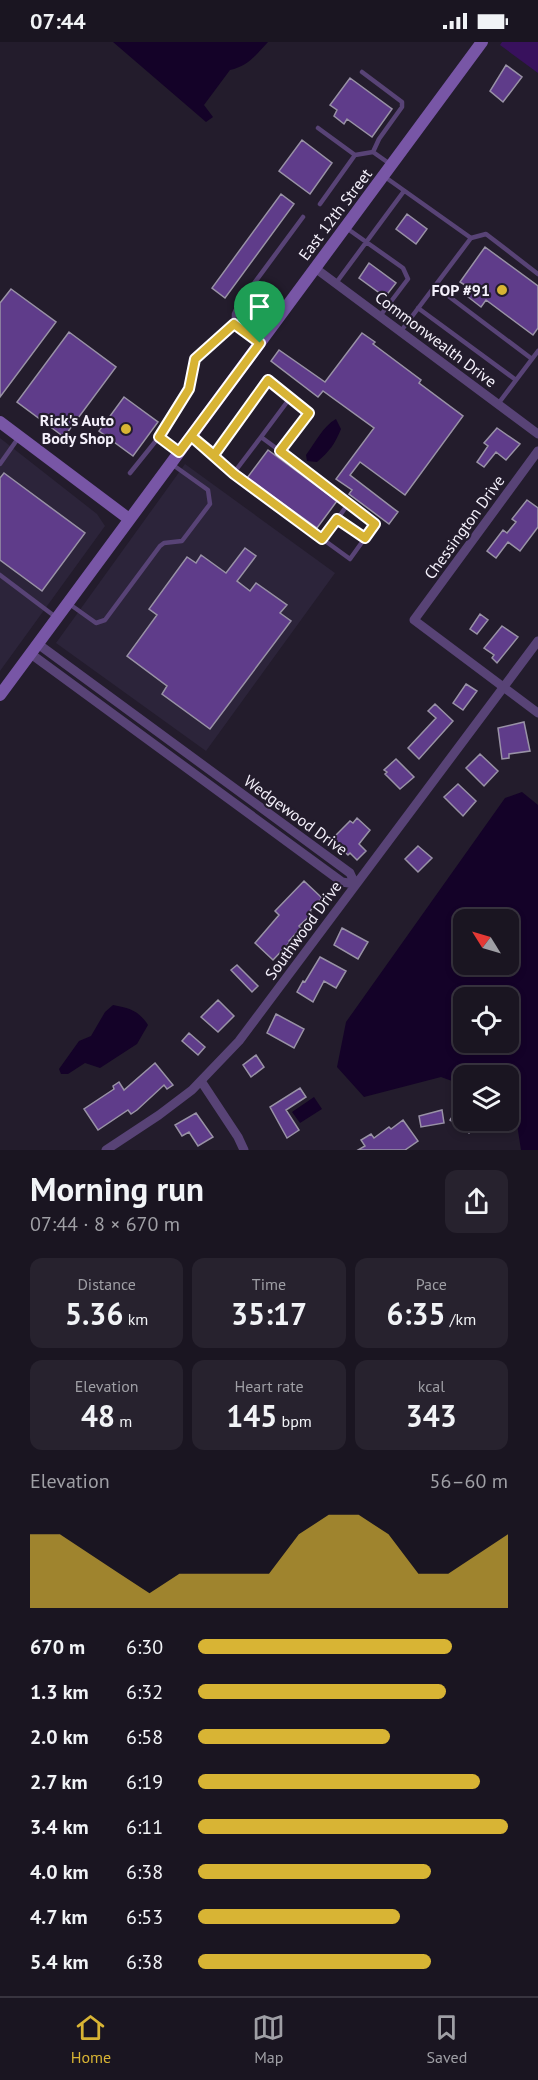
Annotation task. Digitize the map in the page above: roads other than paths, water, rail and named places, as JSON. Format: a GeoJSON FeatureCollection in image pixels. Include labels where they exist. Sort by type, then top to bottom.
{"type":"FeatureCollection","features":[{"type":"Feature","properties":{"kind":"street","name":"East 12th Street"},"geometry":{"type":"LineString","coordinates":[[0,695],[482,42]]}},
{"type":"Feature","properties":{"kind":"street","name":"Commonwealth Drive"},"geometry":{"type":"LineString","coordinates":[[315,268],[538,434]]}},
{"type":"Feature","properties":{"kind":"street"},"geometry":{"type":"LineString","coordinates":[[0,422],[129,519]]}},
{"type":"Feature","properties":{"kind":"street","name":"Chessington Drive"},"geometry":{"type":"LineString","coordinates":[[503,687],[414,620],[538,451]]}},
{"type":"Feature","properties":{"kind":"street","name":"Southwood Drive"},"geometry":{"type":"LineString","coordinates":[[106,1150],[159,1115],[201,1081],[239,1041],[538,641]]}},
{"type":"Feature","properties":{"kind":"street","name":"Wedgewood Drive"},"geometry":{"type":"LineString","coordinates":[[34,649],[342,882],[355,884]]}},
{"type":"Feature","properties":{"kind":"street"},"geometry":{"type":"LineString","coordinates":[[503,687],[538,713]]}},
{"type":"Feature","properties":{"kind":"street"},"geometry":{"type":"LineString","coordinates":[[201,1081],[244,1150]]}},
{"type":"Feature","properties":{"kind":"lane"},"geometry":{"type":"LineString","coordinates":[[362,72],[402,102],[402,107],[379,139],[373,152]]}},
{"type":"Feature","properties":{"kind":"lane"},"geometry":{"type":"LineString","coordinates":[[318,128],[355,155]]}},
{"type":"Feature","properties":{"kind":"lane"},"geometry":{"type":"LineString","coordinates":[[320,204],[355,155],[373,152],[391,165]]}},
{"type":"Feature","properties":{"kind":"lane"},"geometry":{"type":"LineString","coordinates":[[383,176],[471,238]]}},
{"type":"Feature","properties":{"kind":"lane"},"geometry":{"type":"LineString","coordinates":[[336,283],[404,191]]}},
{"type":"Feature","properties":{"kind":"lane"},"geometry":{"type":"LineString","coordinates":[[130,473],[159,437],[189,389],[195,359],[234,324],[234,314],[238,305],[303,217]]}},
{"type":"Feature","properties":{"kind":"lane"},"geometry":{"type":"LineString","coordinates":[[345,227],[404,268],[408,279],[380,316]]}},
{"type":"Feature","properties":{"kind":"lane"},"geometry":{"type":"LineString","coordinates":[[401,332],[471,238],[486,234],[538,274]]}},
{"type":"Feature","properties":{"kind":"lane"},"geometry":{"type":"LineString","coordinates":[[435,286],[532,359]]}},
{"type":"Feature","properties":{"kind":"lane"},"geometry":{"type":"LineString","coordinates":[[418,308],[516,380]]}},
{"type":"Feature","properties":{"kind":"lane"},"geometry":{"type":"LineString","coordinates":[[234,324],[260,343]]}},
{"type":"Feature","properties":{"kind":"lane"},"geometry":{"type":"LineString","coordinates":[[498,404],[538,351]]}},
{"type":"Feature","properties":{"kind":"lane"},"geometry":{"type":"LineString","coordinates":[[214,455],[268,380],[309,413],[280,451]]}},
{"type":"Feature","properties":{"kind":"lane"},"geometry":{"type":"LineString","coordinates":[[234,474],[290,398]]}},
{"type":"Feature","properties":{"kind":"lane"},"geometry":{"type":"LineString","coordinates":[[0,464],[20,436]]}},
{"type":"Feature","properties":{"kind":"lane"},"geometry":{"type":"LineString","coordinates":[[191,436],[234,474],[350,559],[375,524],[261,437]]}},
{"type":"Feature","properties":{"kind":"lane"},"geometry":{"type":"LineString","coordinates":[[159,437],[179,452]]}},
{"type":"Feature","properties":{"kind":"lane"},"geometry":{"type":"LineString","coordinates":[[68,603],[92,621],[100,623],[105,621],[160,546],[164,543],[182,541],[210,504],[208,490],[171,463]]}},
{"type":"Feature","properties":{"kind":"lane"},"geometry":{"type":"LineString","coordinates":[[322,539],[348,504]]}},
{"type":"Feature","properties":{"kind":"lane"},"geometry":{"type":"LineString","coordinates":[[337,519],[365,538]]}},
{"type":"Feature","properties":{"kind":"lane"},"geometry":{"type":"LineString","coordinates":[[0,575],[57,618]]}},
{"type":"Feature","properties":{"kind":"place","name":"FOP #91"},"geometry":{"type":"Point","coordinates":[502,290]}},
{"type":"Feature","properties":{"kind":"place","name":"Rick's Auto Body Shop"},"geometry":{"type":"Point","coordinates":[126,429]}}]}
